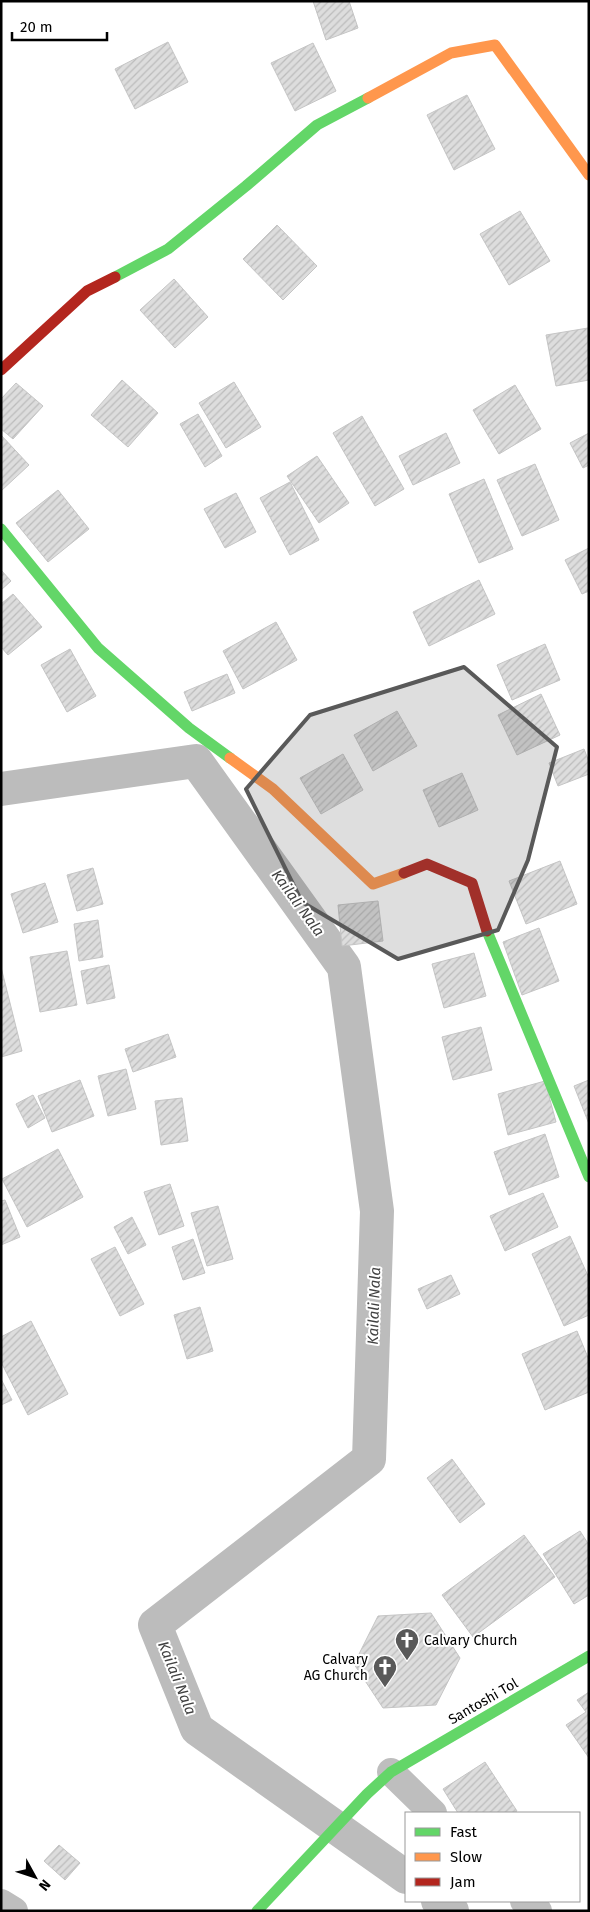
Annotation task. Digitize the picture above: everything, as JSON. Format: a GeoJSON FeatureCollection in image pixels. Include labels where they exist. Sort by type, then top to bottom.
{"type":"FeatureCollection","features":[{"type":"Feature","properties":{"kind":"street"},"geometry":{"type":"LineString","coordinates":[[1,370],[87,291],[168,250],[317,125],[451,53],[495,45],[589,175]]}},
{"type":"Feature","properties":{"kind":"street"},"geometry":{"type":"LineString","coordinates":[[1,529],[98,648],[189,728],[273,790],[373,884],[427,864],[472,883],[483,922],[589,1177]]}},
{"type":"Feature","properties":{"kind":"street","name":"Santoshi Tol"},"geometry":{"type":"LineString","coordinates":[[257,1911],[367,1794],[392,1772],[589,1656]]}},
{"type":"Feature","properties":{"kind":"street"},"geometry":{"type":"LineString","coordinates":[[392,1772],[432,1812]]}},
{"type":"Feature","properties":{"kind":"street"},"geometry":{"type":"LineString","coordinates":[[525,1902],[538,1911]]}},
{"type":"Feature","properties":{"kind":"street"},"geometry":{"type":"LineString","coordinates":[[1,1903],[14,1911]]}},
{"type":"Feature","properties":{"kind":"highlighted area"},"geometry":{"type":"Polygon","coordinates":[[[464,667],[557,747],[528,860],[498,930],[398,959],[302,902],[246,789],[310,715],[464,667]]]}},
{"type":"Feature","properties":{"kind":"building"},"geometry":{"type":"Polygon","coordinates":[[[313,1],[349,1],[358,28],[326,40],[313,1]]]}},
{"type":"Feature","properties":{"kind":"building"},"geometry":{"type":"Polygon","coordinates":[[[168,42],[188,82],[135,109],[115,69],[168,42]]]}},
{"type":"Feature","properties":{"kind":"building"},"geometry":{"type":"Polygon","coordinates":[[[313,43],[336,91],[295,111],[271,63],[313,43]]]}},
{"type":"Feature","properties":{"kind":"building"},"geometry":{"type":"Polygon","coordinates":[[[467,95],[495,149],[454,170],[427,115],[467,95]]]}},
{"type":"Feature","properties":{"kind":"building"},"geometry":{"type":"Polygon","coordinates":[[[520,211],[550,261],[509,285],[480,234],[520,211]]]}},
{"type":"Feature","properties":{"kind":"building"},"geometry":{"type":"Polygon","coordinates":[[[277,225],[317,266],[283,300],[243,259],[277,225]]]}},
{"type":"Feature","properties":{"kind":"building"},"geometry":{"type":"Polygon","coordinates":[[[174,279],[208,317],[175,348],[140,310],[174,279]]]}},
{"type":"Feature","properties":{"kind":"building"},"geometry":{"type":"Polygon","coordinates":[[[588,328],[589,380],[556,386],[546,335],[588,328]]]}},
{"type":"Feature","properties":{"kind":"building"},"geometry":{"type":"Polygon","coordinates":[[[122,380],[158,413],[128,447],[91,415],[122,380]]]}},
{"type":"Feature","properties":{"kind":"building"},"geometry":{"type":"Polygon","coordinates":[[[234,382],[261,427],[226,448],[199,403],[234,382]]]}},
{"type":"Feature","properties":{"kind":"building"},"geometry":{"type":"Polygon","coordinates":[[[16,383],[43,406],[13,439],[1,429],[1,399],[16,383]]]}},
{"type":"Feature","properties":{"kind":"building"},"geometry":{"type":"Polygon","coordinates":[[[515,385],[541,429],[499,454],[473,410],[515,385]]]}},
{"type":"Feature","properties":{"kind":"building"},"geometry":{"type":"Polygon","coordinates":[[[198,414],[222,456],[205,467],[180,424],[198,414]]]}},
{"type":"Feature","properties":{"kind":"building"},"geometry":{"type":"Polygon","coordinates":[[[362,416],[404,489],[375,506],[333,433],[362,416]]]}},
{"type":"Feature","properties":{"kind":"building"},"geometry":{"type":"Polygon","coordinates":[[[446,433],[460,463],[413,485],[399,456],[446,433]]]}},
{"type":"Feature","properties":{"kind":"building"},"geometry":{"type":"Polygon","coordinates":[[[589,433],[589,465],[583,468],[570,443],[589,433]]]}},
{"type":"Feature","properties":{"kind":"building"},"geometry":{"type":"Polygon","coordinates":[[[1,435],[29,465],[1,491],[1,435]]]}},
{"type":"Feature","properties":{"kind":"building"},"geometry":{"type":"Polygon","coordinates":[[[317,456],[349,503],[319,523],[287,476],[317,456]]]}},
{"type":"Feature","properties":{"kind":"building"},"geometry":{"type":"Polygon","coordinates":[[[535,464],[559,520],[522,536],[497,480],[535,464]]]}},
{"type":"Feature","properties":{"kind":"building"},"geometry":{"type":"Polygon","coordinates":[[[484,479],[513,549],[479,563],[449,494],[484,479]]]}},
{"type":"Feature","properties":{"kind":"building"},"geometry":{"type":"Polygon","coordinates":[[[290,482],[319,540],[290,555],[260,498],[290,482]]]}},
{"type":"Feature","properties":{"kind":"building"},"geometry":{"type":"Polygon","coordinates":[[[58,490],[89,529],[48,562],[16,523],[58,490]]]}},
{"type":"Feature","properties":{"kind":"building"},"geometry":{"type":"Polygon","coordinates":[[[236,493],[256,532],[225,548],[204,509],[236,493]]]}},
{"type":"Feature","properties":{"kind":"building"},"geometry":{"type":"Polygon","coordinates":[[[589,548],[589,591],[582,594],[565,560],[589,548]]]}},
{"type":"Feature","properties":{"kind":"building"},"geometry":{"type":"Polygon","coordinates":[[[1,570],[11,581],[1,590],[1,570]]]}},
{"type":"Feature","properties":{"kind":"building"},"geometry":{"type":"Polygon","coordinates":[[[479,580],[495,614],[429,646],[413,612],[479,580]]]}},
{"type":"Feature","properties":{"kind":"building"},"geometry":{"type":"Polygon","coordinates":[[[13,594],[42,627],[8,655],[1,647],[1,604],[13,594]]]}},
{"type":"Feature","properties":{"kind":"building"},"geometry":{"type":"Polygon","coordinates":[[[276,622],[297,660],[243,689],[223,651],[276,622]]]}},
{"type":"Feature","properties":{"kind":"building"},"geometry":{"type":"Polygon","coordinates":[[[545,644],[560,680],[512,700],[497,665],[545,644]]]}},
{"type":"Feature","properties":{"kind":"building"},"geometry":{"type":"Polygon","coordinates":[[[70,649],[96,696],[67,712],[41,665],[70,649]]]}},
{"type":"Feature","properties":{"kind":"building"},"geometry":{"type":"Polygon","coordinates":[[[227,674],[235,693],[192,711],[184,692],[227,674]]]}},
{"type":"Feature","properties":{"kind":"building"},"geometry":{"type":"Polygon","coordinates":[[[541,694],[560,735],[517,755],[498,715],[541,694]]]}},
{"type":"Feature","properties":{"kind":"building"},"geometry":{"type":"Polygon","coordinates":[[[397,711],[417,746],[373,771],[354,735],[397,711]]]}},
{"type":"Feature","properties":{"kind":"building"},"geometry":{"type":"Polygon","coordinates":[[[584,749],[589,762],[589,774],[558,786],[549,763],[584,749]]]}},
{"type":"Feature","properties":{"kind":"building"},"geometry":{"type":"Polygon","coordinates":[[[343,754],[363,790],[321,814],[300,778],[343,754]]]}},
{"type":"Feature","properties":{"kind":"building"},"geometry":{"type":"Polygon","coordinates":[[[462,773],[478,810],[439,827],[423,790],[462,773]]]}},
{"type":"Feature","properties":{"kind":"building"},"geometry":{"type":"Polygon","coordinates":[[[560,861],[577,904],[526,924],[509,881],[560,861]]]}},
{"type":"Feature","properties":{"kind":"building"},"geometry":{"type":"Polygon","coordinates":[[[93,868],[103,904],[77,911],[67,875],[93,868]]]}},
{"type":"Feature","properties":{"kind":"building"},"geometry":{"type":"Polygon","coordinates":[[[45,883],[58,922],[23,933],[11,894],[45,883]]]}},
{"type":"Feature","properties":{"kind":"building"},"geometry":{"type":"Polygon","coordinates":[[[378,901],[383,941],[342,946],[338,905],[378,901]]]}},
{"type":"Feature","properties":{"kind":"building"},"geometry":{"type":"Polygon","coordinates":[[[98,920],[103,957],[79,961],[74,924],[98,920]]]}},
{"type":"Feature","properties":{"kind":"building"},"geometry":{"type":"Polygon","coordinates":[[[539,928],[559,981],[522,995],[503,942],[539,928]]]}},
{"type":"Feature","properties":{"kind":"building"},"geometry":{"type":"Polygon","coordinates":[[[67,951],[77,1005],[40,1012],[30,957],[67,951]]]}},
{"type":"Feature","properties":{"kind":"building"},"geometry":{"type":"Polygon","coordinates":[[[474,953],[486,996],[444,1008],[432,964],[474,953]]]}},
{"type":"Feature","properties":{"kind":"building"},"geometry":{"type":"Polygon","coordinates":[[[109,965],[115,998],[87,1004],[81,971],[109,965]]]}},
{"type":"Feature","properties":{"kind":"building"},"geometry":{"type":"Polygon","coordinates":[[[1,967],[22,1051],[1,1057],[1,967]]]}},
{"type":"Feature","properties":{"kind":"building"},"geometry":{"type":"Polygon","coordinates":[[[481,1027],[492,1070],[453,1080],[442,1037],[481,1027]]]}},
{"type":"Feature","properties":{"kind":"building"},"geometry":{"type":"Polygon","coordinates":[[[168,1034],[176,1057],[133,1072],[125,1049],[168,1034]]]}},
{"type":"Feature","properties":{"kind":"building"},"geometry":{"type":"Polygon","coordinates":[[[126,1069],[136,1109],[108,1116],[98,1076],[126,1069]]]}},
{"type":"Feature","properties":{"kind":"building"},"geometry":{"type":"Polygon","coordinates":[[[80,1080],[94,1116],[52,1132],[38,1096],[80,1080]]]}},
{"type":"Feature","properties":{"kind":"building"},"geometry":{"type":"Polygon","coordinates":[[[589,1080],[589,1124],[574,1086],[589,1080]]]}},
{"type":"Feature","properties":{"kind":"building"},"geometry":{"type":"Polygon","coordinates":[[[545,1081],[556,1122],[508,1135],[498,1094],[545,1081]]]}},
{"type":"Feature","properties":{"kind":"building"},"geometry":{"type":"Polygon","coordinates":[[[33,1095],[45,1118],[28,1128],[16,1104],[33,1095]]]}},
{"type":"Feature","properties":{"kind":"building"},"geometry":{"type":"Polygon","coordinates":[[[182,1098],[188,1141],[161,1145],[155,1101],[182,1098]]]}},
{"type":"Feature","properties":{"kind":"building"},"geometry":{"type":"Polygon","coordinates":[[[545,1134],[559,1177],[509,1195],[494,1152],[545,1134]]]}},
{"type":"Feature","properties":{"kind":"building"},"geometry":{"type":"Polygon","coordinates":[[[58,1149],[83,1197],[27,1227],[2,1179],[58,1149]]]}},
{"type":"Feature","properties":{"kind":"building"},"geometry":{"type":"Polygon","coordinates":[[[170,1184],[184,1226],[159,1235],[144,1192],[170,1184]]]}},
{"type":"Feature","properties":{"kind":"building"},"geometry":{"type":"Polygon","coordinates":[[[543,1193],[558,1227],[505,1251],[490,1216],[543,1193]]]}},
{"type":"Feature","properties":{"kind":"building"},"geometry":{"type":"Polygon","coordinates":[[[5,1200],[20,1237],[1,1245],[1,1201],[5,1200]]]}},
{"type":"Feature","properties":{"kind":"building"},"geometry":{"type":"Polygon","coordinates":[[[218,1206],[233,1259],[207,1266],[191,1213],[218,1206]]]}},
{"type":"Feature","properties":{"kind":"building"},"geometry":{"type":"Polygon","coordinates":[[[132,1217],[146,1245],[128,1254],[114,1227],[132,1217]]]}},
{"type":"Feature","properties":{"kind":"building"},"geometry":{"type":"Polygon","coordinates":[[[570,1236],[589,1278],[589,1315],[564,1326],[532,1254],[570,1236]]]}},
{"type":"Feature","properties":{"kind":"building"},"geometry":{"type":"Polygon","coordinates":[[[193,1239],[205,1273],[183,1280],[172,1247],[193,1239]]]}},
{"type":"Feature","properties":{"kind":"building"},"geometry":{"type":"Polygon","coordinates":[[[115,1247],[144,1304],[120,1316],[91,1259],[115,1247]]]}},
{"type":"Feature","properties":{"kind":"building"},"geometry":{"type":"Polygon","coordinates":[[[451,1275],[460,1294],[427,1309],[418,1289],[451,1275]]]}},
{"type":"Feature","properties":{"kind":"building"},"geometry":{"type":"Polygon","coordinates":[[[200,1307],[213,1351],[187,1359],[174,1315],[200,1307]]]}},
{"type":"Feature","properties":{"kind":"building"},"geometry":{"type":"Polygon","coordinates":[[[31,1321],[68,1394],[28,1415],[1,1362],[1,1337],[31,1321]]]}},
{"type":"Feature","properties":{"kind":"building"},"geometry":{"type":"Polygon","coordinates":[[[577,1331],[589,1360],[589,1392],[545,1410],[522,1354],[577,1331]]]}},
{"type":"Feature","properties":{"kind":"building"},"geometry":{"type":"Polygon","coordinates":[[[1,1379],[12,1400],[1,1405],[1,1379]]]}},
{"type":"Feature","properties":{"kind":"building"},"geometry":{"type":"Polygon","coordinates":[[[452,1459],[485,1504],[460,1523],[427,1478],[452,1459]]]}},
{"type":"Feature","properties":{"kind":"building"},"geometry":{"type":"Polygon","coordinates":[[[580,1531],[589,1545],[589,1595],[574,1604],[543,1554],[580,1531]]]}},
{"type":"Feature","properties":{"kind":"building"},"geometry":{"type":"Polygon","coordinates":[[[524,1535],[555,1577],[473,1637],[442,1595],[524,1535]]]}},
{"type":"Feature","properties":{"kind":"building","name":"Calvary Church"},"geometry":{"type":"Polygon","coordinates":[[[431,1613],[460,1658],[436,1705],[383,1708],[354,1664],[378,1616],[431,1613]]]}},
{"type":"Feature","properties":{"kind":"building"},"geometry":{"type":"Polygon","coordinates":[[[589,1692],[589,1758],[566,1725],[586,1712],[577,1700],[589,1692]]]}},
{"type":"Feature","properties":{"kind":"building"},"geometry":{"type":"Polygon","coordinates":[[[485,1762],[517,1811],[457,1812],[443,1789],[485,1762]]]}},
{"type":"Feature","properties":{"kind":"building"},"geometry":{"type":"Polygon","coordinates":[[[59,1845],[80,1863],[65,1880],[44,1861],[59,1845]]]}},
{"type":"Feature","properties":{"kind":"waterway","name":"Kailali Nala"},"geometry":{"type":"LineString","coordinates":[[1,789],[196,761],[344,967],[377,1211],[369,1459],[155,1625],[197,1729],[405,1876]]}},
{"type":"Feature","properties":{"kind":"waterway","name":"Kailali Nala"},"geometry":{"type":"LineString","coordinates":[[439,1902],[452,1911]]}},
{"type":"Feature","properties":{"kind":"traffic: fast"},"geometry":{"type":"LineString","coordinates":[[115,277],[168,249],[317,125],[368,98]]}},
{"type":"Feature","properties":{"kind":"traffic: fast"},"geometry":{"type":"LineString","coordinates":[[1,529],[98,648],[189,728],[230,758]]}},
{"type":"Feature","properties":{"kind":"traffic: fast"},"geometry":{"type":"LineString","coordinates":[[487,931],[589,1177]]}},
{"type":"Feature","properties":{"kind":"traffic: fast"},"geometry":{"type":"LineString","coordinates":[[257,1911],[367,1794],[391,1772],[589,1656]]}},
{"type":"Feature","properties":{"kind":"traffic: slow"},"geometry":{"type":"LineString","coordinates":[[368,98],[451,53],[495,45],[589,175]]}},
{"type":"Feature","properties":{"kind":"traffic: slow"},"geometry":{"type":"LineString","coordinates":[[230,758],[273,789],[373,884],[404,873]]}},
{"type":"Feature","properties":{"kind":"traffic: jam"},"geometry":{"type":"LineString","coordinates":[[1,370],[87,291],[115,277]]}},
{"type":"Feature","properties":{"kind":"traffic: jam"},"geometry":{"type":"LineString","coordinates":[[404,873],[427,864],[472,883],[487,931]]}},
{"type":"Feature","properties":{"kind":"place","name":"Calvary Church"},"geometry":{"type":"Point","coordinates":[407,1661]}},
{"type":"Feature","properties":{"kind":"place","name":"Calvary AG Church"},"geometry":{"type":"Point","coordinates":[385,1688]}}]}
